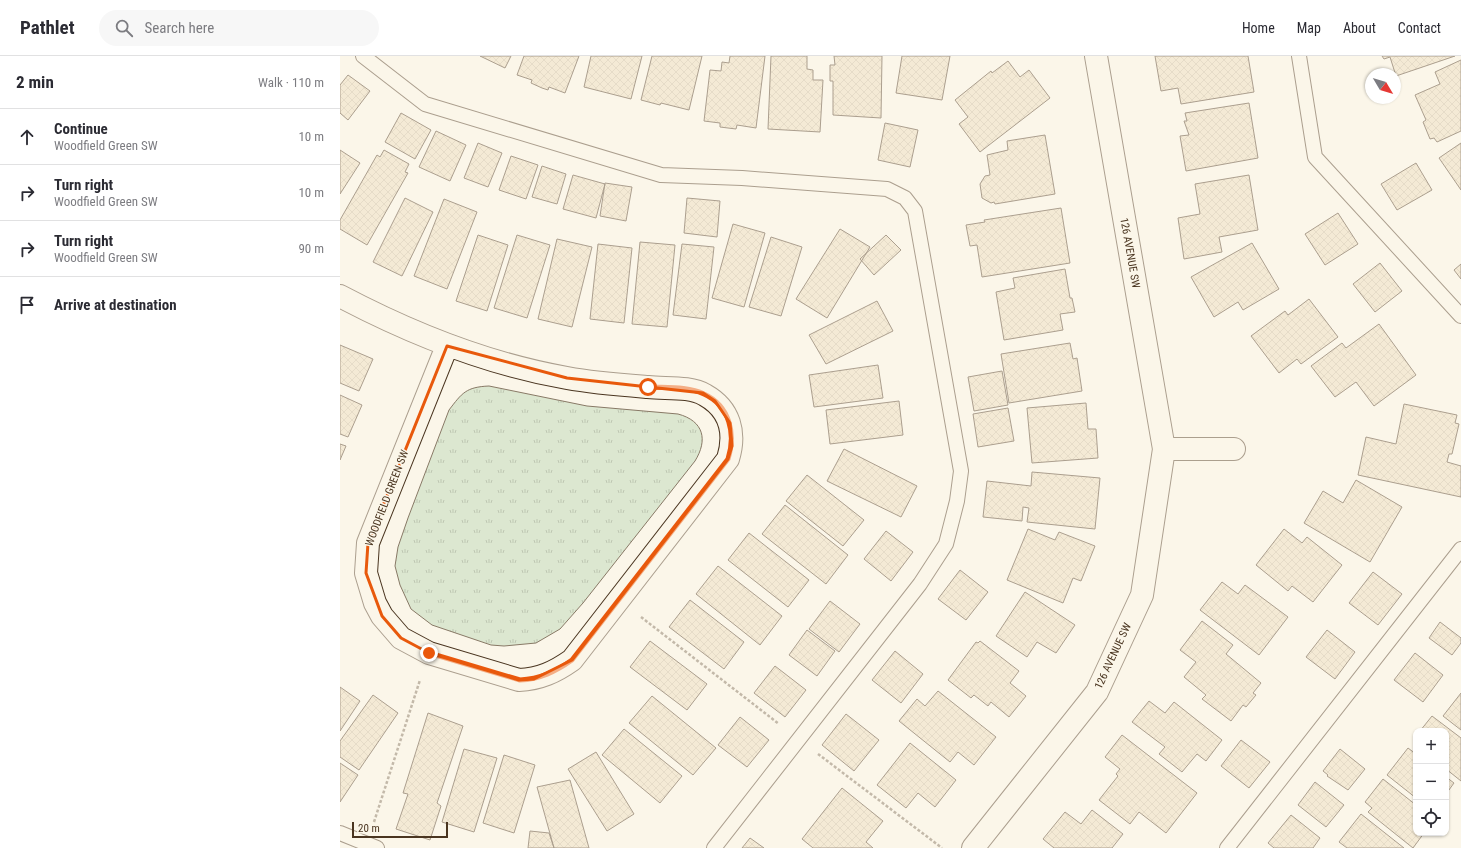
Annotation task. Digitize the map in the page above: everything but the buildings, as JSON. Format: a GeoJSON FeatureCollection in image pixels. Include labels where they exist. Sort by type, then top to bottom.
{"type":"FeatureCollection","features":[{"type":"Feature","properties":{"kind":"street","name":"126 AVENUE SW"},"geometry":{"type":"LineString","coordinates":[[972,848],[1097,692],[1142,595],[1164,449],[1096,56]]}},
{"type":"Feature","properties":{"kind":"street","name":"WOODFIELD GREEN SW"},"geometry":{"type":"LineString","coordinates":[[340,296],[395,324],[447,346],[567,378],[687,390],[703,393],[715,401],[723,409],[730,423],[732,446],[728,459],[572,660],[560,668],[534,679],[520,680],[429,653],[402,638],[382,616],[375,603],[366,573],[368,543],[447,346]]}},
{"type":"Feature","properties":{"kind":"street"},"geometry":{"type":"LineString","coordinates":[[1164,449],[1234,449]]}},
{"type":"Feature","properties":{"kind":"lane"},"geometry":{"type":"LineString","coordinates":[[364,56],[425,104],[661,174],[742,178],[887,189],[905,198],[915,211],[961,471],[957,501],[946,544],[920,584],[714,848]]}},
{"type":"Feature","properties":{"kind":"lane"},"geometry":{"type":"LineString","coordinates":[[1298,56],[1315,157],[1461,316]]}},
{"type":"Feature","properties":{"kind":"lane"},"geometry":{"type":"LineString","coordinates":[[1227,848],[1461,549]]}},
{"type":"Feature","properties":{"kind":"lane"},"geometry":{"type":"LineString","coordinates":[[340,833],[372,846]]}},
{"type":"Feature","properties":{"kind":"path"},"geometry":{"type":"LineString","coordinates":[[372,846],[429,653]]}},
{"type":"Feature","properties":{"kind":"highlighted area"},"geometry":{"type":"Polygon","coordinates":[[[447,346],[567,378],[703,393],[715,401],[730,423],[732,446],[728,459],[572,660],[534,679],[519,680],[429,653],[401,638],[382,616],[366,573],[368,543],[447,346]]]}},
{"type":"Feature","properties":{"kind":"green space"},"geometry":{"type":"Polygon","coordinates":[[[489,386],[587,406],[678,414],[693,421],[701,432],[701,446],[695,461],[583,603],[560,629],[536,643],[504,646],[491,645],[432,625],[411,609],[400,585],[395,566],[398,547],[408,518],[449,410],[465,392],[475,388],[489,386]]]}},
{"type":"Feature","properties":{"kind":"route"},"geometry":{"type":"LineString","coordinates":[[429,653],[520,680],[543,677],[572,660],[728,459],[732,446],[730,423],[723,409],[715,401],[703,393],[687,390],[648,387]]}}]}
